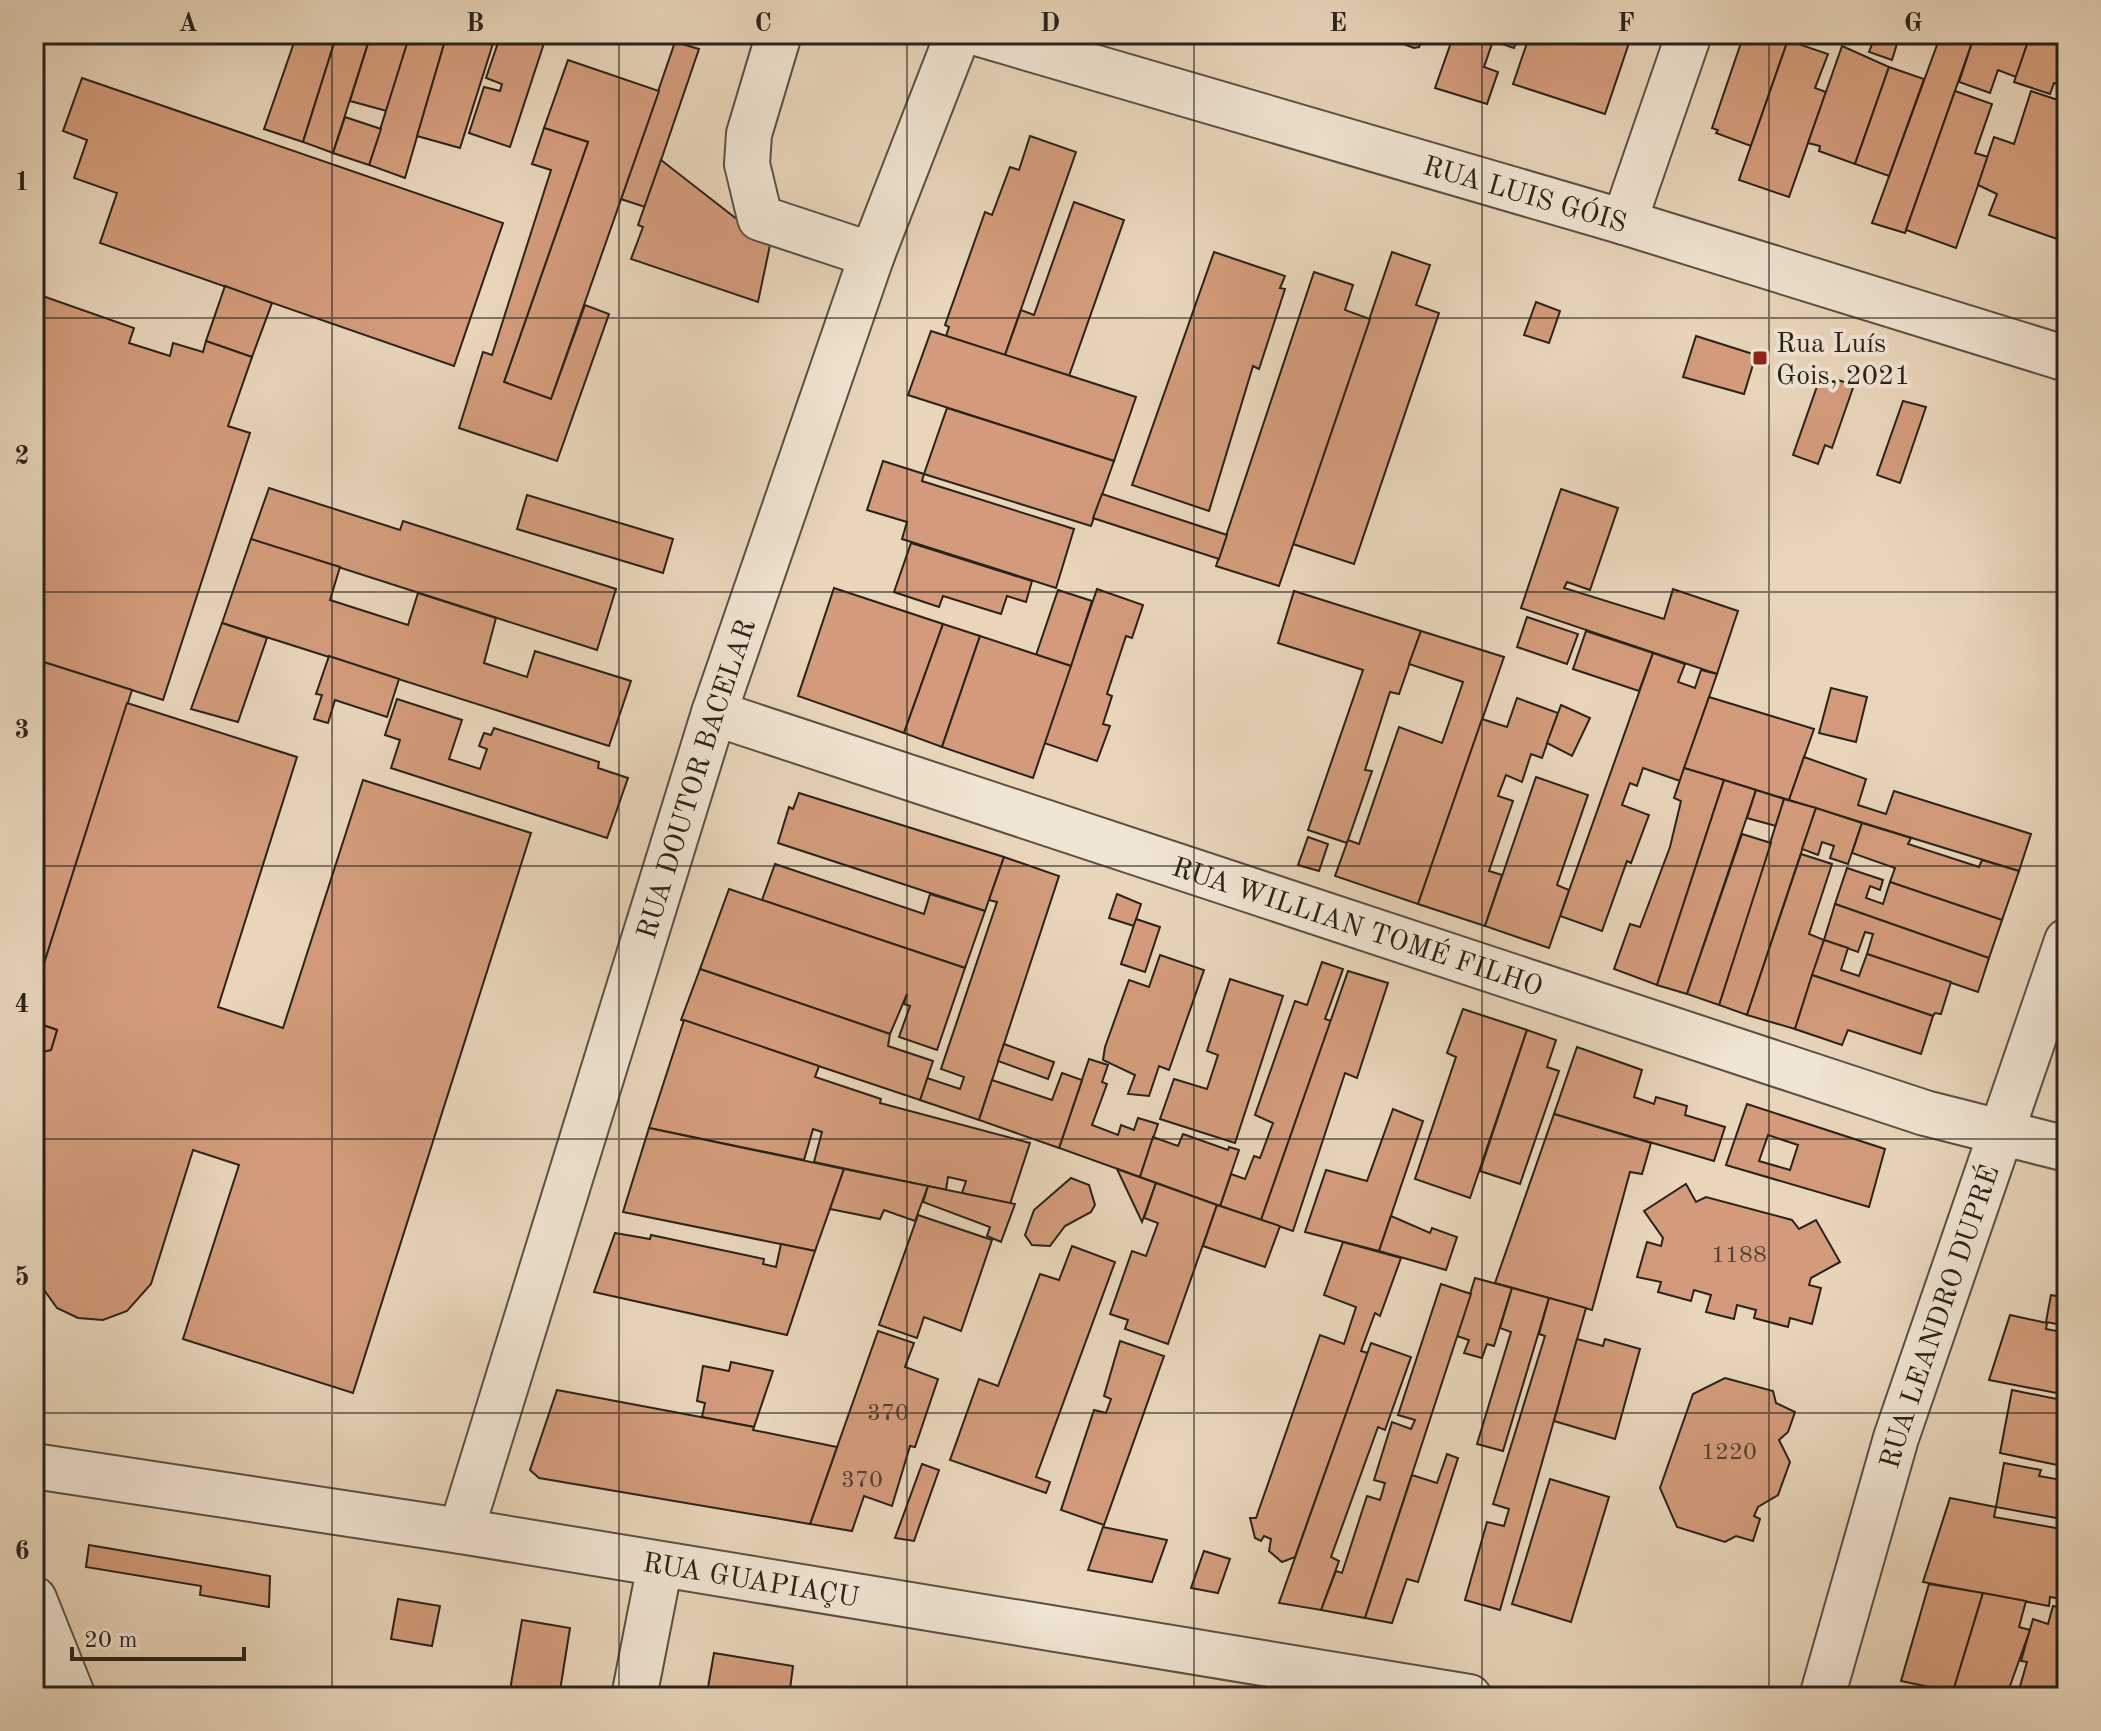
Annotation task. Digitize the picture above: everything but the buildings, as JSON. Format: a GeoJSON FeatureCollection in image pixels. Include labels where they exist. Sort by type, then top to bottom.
{"type":"FeatureCollection","features":[{"type":"Feature","properties":{"kind":"street"},"geometry":{"type":"LineString","coordinates":[[779,34],[749,134],[747,164],[760,218],[872,255]]}},
{"type":"Feature","properties":{"kind":"street","name":"RUA DOUTOR BACELAR"},"geometry":{"type":"LineString","coordinates":[[461,1531],[714,713],[872,255],[958,34]]}},
{"type":"Feature","properties":{"kind":"street","name":"RUA LUIS GÓIS"},"geometry":{"type":"LineString","coordinates":[[980,34],[1624,222],[2067,359]]}},
{"type":"Feature","properties":{"kind":"street"},"geometry":{"type":"LineString","coordinates":[[1624,222],[1689,34]]}},
{"type":"Feature","properties":{"kind":"street","name":"RUA WILLIAN TOMÉ FILHO"},"geometry":{"type":"LineString","coordinates":[[714,713],[1925,1113],[2067,1149]]}},
{"type":"Feature","properties":{"kind":"street","name":"RUA LEANDRO DUPRÉ"},"geometry":{"type":"LineString","coordinates":[[1822,1697],[1896,1438],[2067,941]]}},
{"type":"Feature","properties":{"kind":"street","name":"RUA GUAPIAÇU"},"geometry":{"type":"LineString","coordinates":[[34,1466],[461,1531],[1469,1697]]}},
{"type":"Feature","properties":{"kind":"street"},"geometry":{"type":"LineString","coordinates":[[634,1697],[660,1565]]}},
{"type":"Feature","properties":{"kind":"street"},"geometry":{"type":"LineString","coordinates":[[34,1599],[73,1697]]}},
{"type":"Feature","properties":{"kind":"place","name":"Rua Luís Gois, 2021"},"geometry":{"type":"Point","coordinates":[1760,358]}}]}
